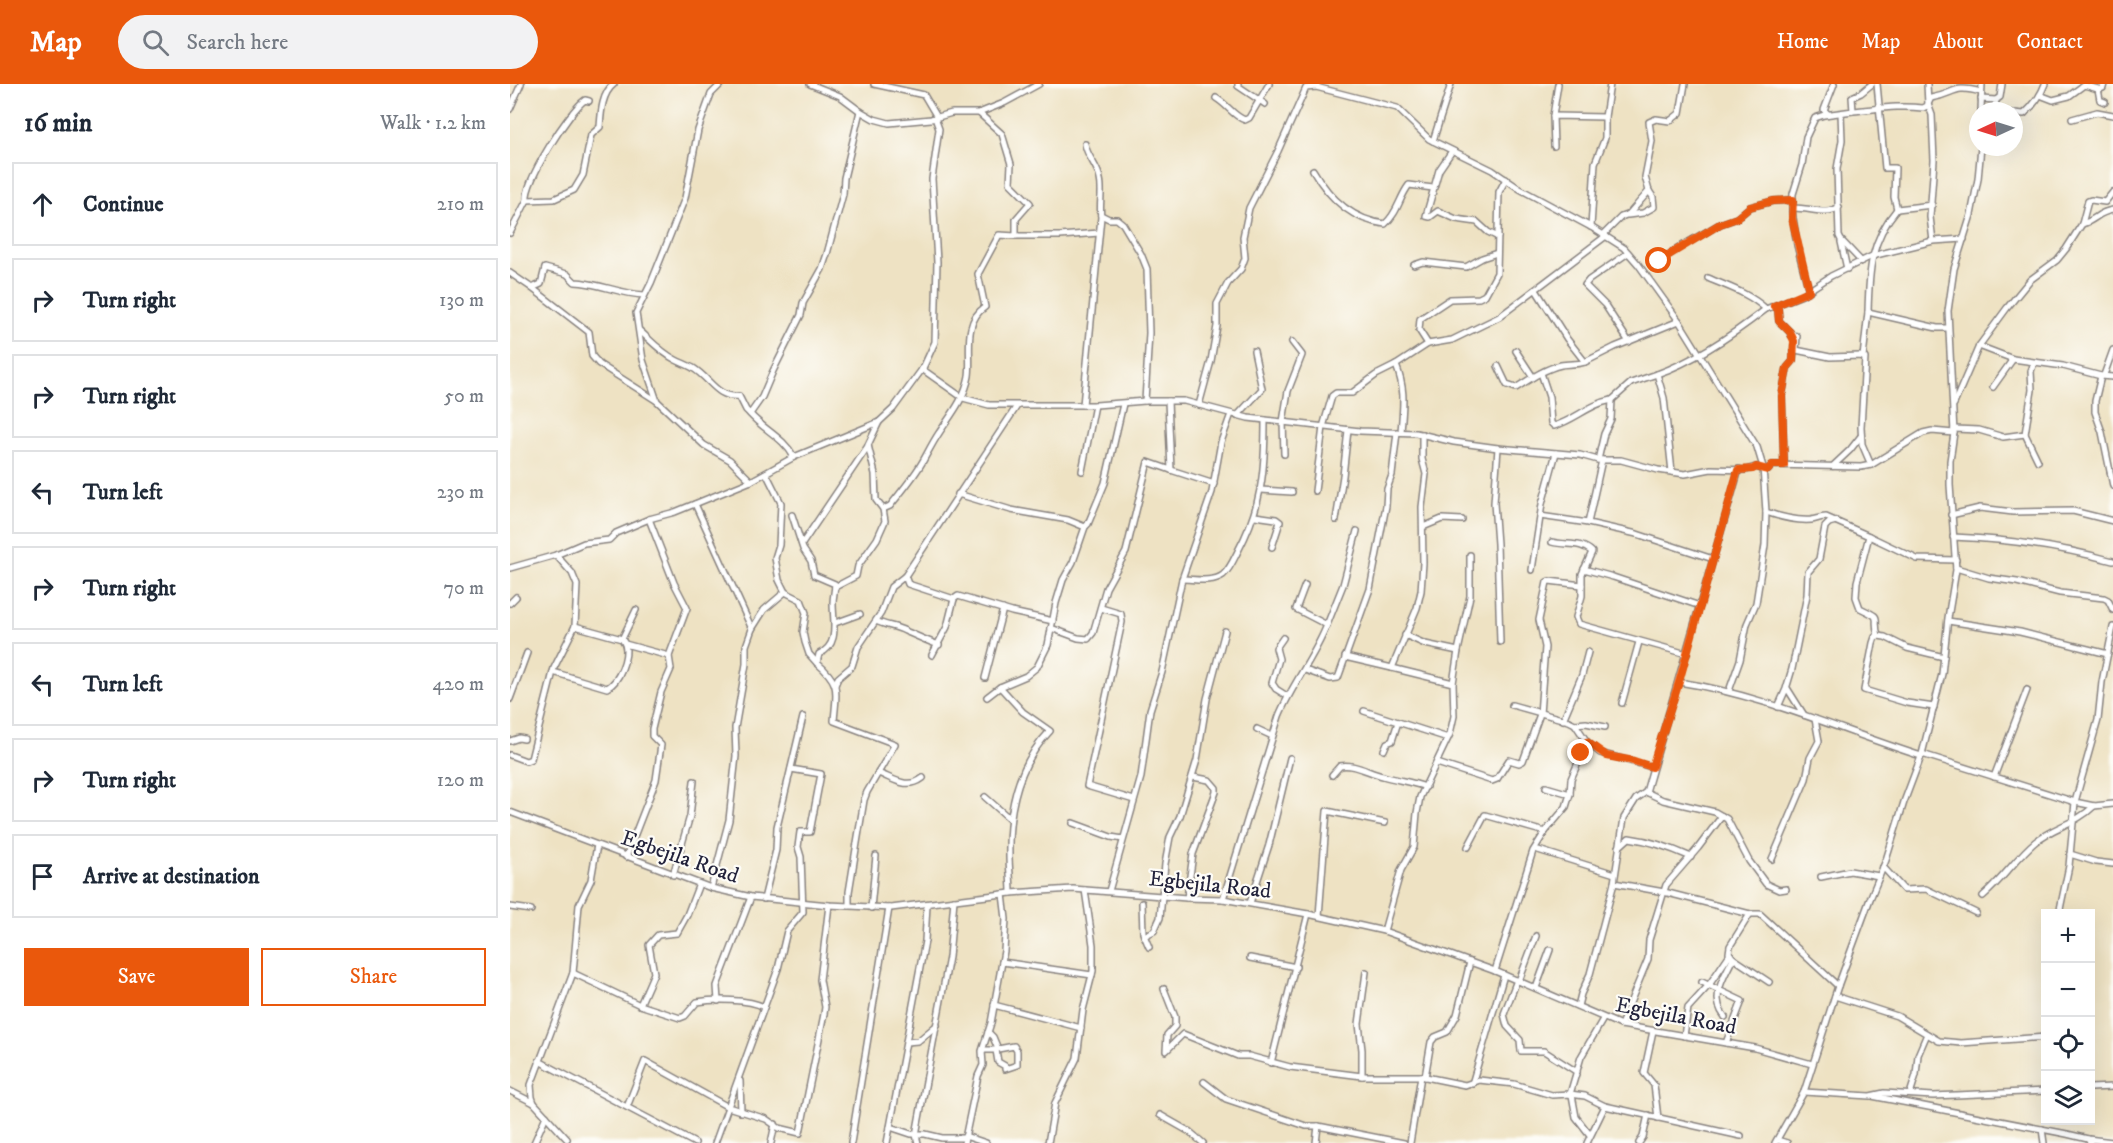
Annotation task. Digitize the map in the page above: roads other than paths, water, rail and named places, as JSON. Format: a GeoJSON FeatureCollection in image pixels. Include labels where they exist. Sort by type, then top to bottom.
{"type":"FeatureCollection","features":[{"type":"Feature","properties":{"kind":"street"},"geometry":{"type":"LineString","coordinates":[[510,109],[521,84]]}},
{"type":"Feature","properties":{"kind":"street"},"geometry":{"type":"LineString","coordinates":[[527,200],[554,199],[567,194],[577,186],[583,175],[591,135],[600,127],[605,97],[609,88],[614,84]]}},
{"type":"Feature","properties":{"kind":"street"},"geometry":{"type":"LineString","coordinates":[[657,401],[643,360],[636,313],[685,198],[698,130],[711,94],[720,84]]}},
{"type":"Feature","properties":{"kind":"street"},"geometry":{"type":"LineString","coordinates":[[810,84],[840,96],[874,119],[889,123],[952,113],[980,113],[1039,84]]}},
{"type":"Feature","properties":{"kind":"street"},"geometry":{"type":"LineString","coordinates":[[802,544],[868,446],[879,422],[892,409],[922,369],[935,342],[937,262],[932,179],[939,129],[936,117],[924,95],[874,84]]}},
{"type":"Feature","properties":{"kind":"street"},"geometry":{"type":"LineString","coordinates":[[1238,84],[1262,102]]}},
{"type":"Feature","properties":{"kind":"street"},"geometry":{"type":"LineString","coordinates":[[1216,98],[1226,104],[1233,114],[1245,120],[1262,102],[1269,84]]}},
{"type":"Feature","properties":{"kind":"street"},"geometry":{"type":"LineString","coordinates":[[1433,141],[1451,84]]}},
{"type":"Feature","properties":{"kind":"street"},"geometry":{"type":"LineString","coordinates":[[1554,146],[1553,116],[1558,84]]}},
{"type":"Feature","properties":{"kind":"street"},"geometry":{"type":"LineString","coordinates":[[1591,227],[1595,163],[1605,138],[1605,117],[1610,84]]}},
{"type":"Feature","properties":{"kind":"street"},"geometry":{"type":"LineString","coordinates":[[1315,491],[1323,427],[1332,396],[1336,393],[1352,393],[1376,375],[1428,344],[1452,340],[1499,317],[1605,235],[1621,217],[1643,213],[1654,207],[1653,197],[1645,177],[1652,141],[1649,122],[1656,119],[1670,121],[1680,113],[1685,84]]}},
{"type":"Feature","properties":{"kind":"street"},"geometry":{"type":"LineString","coordinates":[[1828,114],[1824,110],[1834,84]]}},
{"type":"Feature","properties":{"kind":"street"},"geometry":{"type":"LineString","coordinates":[[1853,111],[1852,97],[1872,84]]}},
{"type":"Feature","properties":{"kind":"street"},"geometry":{"type":"LineString","coordinates":[[1877,84],[1885,168],[1895,168],[1894,197],[1897,209]]}},
{"type":"Feature","properties":{"kind":"street"},"geometry":{"type":"LineString","coordinates":[[1927,84],[1928,104],[1932,115],[1934,160],[1930,217],[1933,241]]}},
{"type":"Feature","properties":{"kind":"street"},"geometry":{"type":"LineString","coordinates":[[1947,84],[1947,92]]}},
{"type":"Feature","properties":{"kind":"street"},"geometry":{"type":"LineString","coordinates":[[1981,102],[1982,84]]}},
{"type":"Feature","properties":{"kind":"street"},"geometry":{"type":"LineString","coordinates":[[1809,291],[1797,245],[1792,208],[1806,137],[1815,118],[1880,107],[1923,108],[1931,98],[1962,88],[1996,100],[2000,97],[2002,84]]}},
{"type":"Feature","properties":{"kind":"street"},"geometry":{"type":"LineString","coordinates":[[2023,114],[2040,95],[2045,84]]}},
{"type":"Feature","properties":{"kind":"street"},"geometry":{"type":"LineString","coordinates":[[2040,95],[2053,100],[2069,96],[2084,85],[2098,90],[2103,88],[2104,84]]}},
{"type":"Feature","properties":{"kind":"street"},"geometry":{"type":"LineString","coordinates":[[1199,405],[1211,361],[1217,326],[1217,304],[1228,283],[1241,269],[1245,258],[1243,237],[1249,208],[1278,151],[1304,85],[1397,108],[1433,141],[1482,165],[1553,208],[1605,235],[1628,253],[1679,321],[1757,447],[1763,467],[1766,512],[1765,545],[1756,603],[1747,624],[1740,660],[1730,691]]}},
{"type":"Feature","properties":{"kind":"street"},"geometry":{"type":"LineString","coordinates":[[2098,90],[2100,100],[2105,102]]}},
{"type":"Feature","properties":{"kind":"street"},"geometry":{"type":"LineString","coordinates":[[510,233],[527,200],[526,194],[530,183],[548,149],[577,106],[585,100],[589,101]]}},
{"type":"Feature","properties":{"kind":"street"},"geometry":{"type":"LineString","coordinates":[[750,414],[762,397],[772,371],[801,315],[803,303],[822,269],[843,194],[844,178],[860,111]]}},
{"type":"Feature","properties":{"kind":"street"},"geometry":{"type":"LineString","coordinates":[[2072,119],[2097,112],[2113,115]]}},
{"type":"Feature","properties":{"kind":"street"},"geometry":{"type":"LineString","coordinates":[[980,113],[1002,134],[1011,164],[1010,183],[1030,203],[1016,219],[1016,236]]}},
{"type":"Feature","properties":{"kind":"street"},"geometry":{"type":"LineString","coordinates":[[1841,113],[1842,140],[1837,169],[1839,227],[1847,268]]}},
{"type":"Feature","properties":{"kind":"street"},"geometry":{"type":"LineString","coordinates":[[1553,116],[1605,117]]}},
{"type":"Feature","properties":{"kind":"street"},"geometry":{"type":"LineString","coordinates":[[1083,405],[1101,215],[1099,206],[1101,180],[1095,164],[1086,151],[1085,144]]}},
{"type":"Feature","properties":{"kind":"street"},"geometry":{"type":"LineString","coordinates":[[1452,151],[1439,170],[1426,216],[1430,217],[1438,211],[1456,219],[1477,222],[1498,237]]}},
{"type":"Feature","properties":{"kind":"street"},"geometry":{"type":"LineString","coordinates":[[1788,1143],[1776,1142],[1804,1092],[1838,986],[1883,867],[1921,755],[1944,657],[1947,621],[1956,568],[1950,470],[1954,406],[1948,328],[1950,284],[1964,239],[1978,179],[1980,156]]}},
{"type":"Feature","properties":{"kind":"street"},"geometry":{"type":"LineString","coordinates":[[1313,170],[1338,203],[1362,219],[1376,223],[1384,224],[1390,220],[1409,185],[1433,188]]}},
{"type":"Feature","properties":{"kind":"street"},"geometry":{"type":"LineString","coordinates":[[1428,344],[1420,333],[1420,319],[1450,298],[1479,298],[1485,295],[1497,273],[1499,192],[1506,179]]}},
{"type":"Feature","properties":{"kind":"street"},"geometry":{"type":"LineString","coordinates":[[1627,215],[1649,191]]}},
{"type":"Feature","properties":{"kind":"street"},"geometry":{"type":"LineString","coordinates":[[2104,202],[2113,192]]}},
{"type":"Feature","properties":{"kind":"street"},"geometry":{"type":"LineString","coordinates":[[1655,267],[1659,261],[1682,246],[1737,218],[1750,207],[1773,201],[1793,200]]}},
{"type":"Feature","properties":{"kind":"street"},"geometry":{"type":"LineString","coordinates":[[1954,406],[1979,346],[2030,280],[2057,260],[2066,249],[2082,224],[2088,201],[2098,200],[2113,208]]}},
{"type":"Feature","properties":{"kind":"street"},"geometry":{"type":"LineString","coordinates":[[1871,465],[1863,448],[1862,434],[1866,362],[1863,357],[1872,256],[1880,233],[1897,209],[1932,205]]}},
{"type":"Feature","properties":{"kind":"street"},"geometry":{"type":"LineString","coordinates":[[1792,208],[1804,207],[1823,212],[1833,211],[1839,207]]}},
{"type":"Feature","properties":{"kind":"street"},"geometry":{"type":"LineString","coordinates":[[2082,224],[2113,208]]}},
{"type":"Feature","properties":{"kind":"street"},"geometry":{"type":"LineString","coordinates":[[1101,215],[1109,219],[1117,219],[1123,224],[1147,269],[1149,333],[1145,401]]}},
{"type":"Feature","properties":{"kind":"street"},"geometry":{"type":"LineString","coordinates":[[883,509],[890,506],[922,464],[937,435],[963,398],[969,377],[969,337],[974,321],[980,310],[985,307],[978,274],[999,235],[1060,236],[1099,233]]}},
{"type":"Feature","properties":{"kind":"street"},"geometry":{"type":"LineString","coordinates":[[1541,373],[1547,389],[1551,423],[1554,426],[1573,418],[1594,404],[1611,400],[1631,383],[1700,355],[1766,309],[1809,291],[1861,261],[1872,256],[1933,241],[1964,239]]}},
{"type":"Feature","properties":{"kind":"street"},"geometry":{"type":"LineString","coordinates":[[1841,241],[1861,261]]}},
{"type":"Feature","properties":{"kind":"street"},"geometry":{"type":"LineString","coordinates":[[1414,265],[1423,262],[1436,265],[1448,264],[1459,268],[1466,267],[1497,253]]}},
{"type":"Feature","properties":{"kind":"street"},"geometry":{"type":"LineString","coordinates":[[1628,253],[1585,285],[1605,305],[1629,342]]}},
{"type":"Feature","properties":{"kind":"street"},"geometry":{"type":"LineString","coordinates":[[531,288],[541,284],[545,268],[567,274],[574,282],[590,283],[630,295],[644,296]]}},
{"type":"Feature","properties":{"kind":"street"},"geometry":{"type":"LineString","coordinates":[[510,273],[589,332],[592,356],[599,364],[657,401],[704,446],[730,460],[751,482]]}},
{"type":"Feature","properties":{"kind":"street"},"geometry":{"type":"LineString","coordinates":[[1708,278],[1736,289],[1758,301],[1766,309]]}},
{"type":"Feature","properties":{"kind":"street"},"geometry":{"type":"LineString","coordinates":[[1536,290],[1567,339],[1585,362]]}},
{"type":"Feature","properties":{"kind":"street"},"geometry":{"type":"LineString","coordinates":[[1774,306],[1778,309],[1779,321],[1793,337],[1797,336],[1797,351],[1830,357],[1863,357]]}},
{"type":"Feature","properties":{"kind":"street"},"geometry":{"type":"LineString","coordinates":[[1868,312],[1937,328],[1948,328]]}},
{"type":"Feature","properties":{"kind":"street"},"geometry":{"type":"LineString","coordinates":[[1498,366],[1507,385],[1516,388],[1559,365],[1585,362],[1679,321]]}},
{"type":"Feature","properties":{"kind":"street"},"geometry":{"type":"LineString","coordinates":[[640,331],[660,349],[675,360],[694,368],[729,397],[739,396],[746,410],[788,445],[794,457]]}},
{"type":"Feature","properties":{"kind":"street"},"geometry":{"type":"LineString","coordinates":[[1784,465],[1782,396],[1787,368],[1793,361],[1793,337]]}},
{"type":"Feature","properties":{"kind":"street"},"geometry":{"type":"LineString","coordinates":[[1284,454],[1283,422],[1288,391],[1302,355],[1292,342]]}},
{"type":"Feature","properties":{"kind":"street"},"geometry":{"type":"LineString","coordinates":[[1979,346],[2013,359],[2063,366],[2113,377]]}},
{"type":"Feature","properties":{"kind":"street"},"geometry":{"type":"LineString","coordinates":[[2112,483],[2095,401],[2113,350]]}},
{"type":"Feature","properties":{"kind":"street"},"geometry":{"type":"LineString","coordinates":[[1109,891],[1141,777],[1150,710],[1167,653],[1182,579],[1214,484],[1221,442],[1234,415],[1262,390],[1254,351]]}},
{"type":"Feature","properties":{"kind":"street"},"geometry":{"type":"LineString","coordinates":[[1516,351],[1533,377]]}},
{"type":"Feature","properties":{"kind":"street"},"geometry":{"type":"LineString","coordinates":[[1993,387],[2013,359]]}},
{"type":"Feature","properties":{"kind":"street"},"geometry":{"type":"LineString","coordinates":[[2034,363],[2031,371],[2032,390],[2025,434],[2038,461]]}},
{"type":"Feature","properties":{"kind":"street"},"geometry":{"type":"LineString","coordinates":[[1305,670],[1338,678],[1370,589],[1404,410],[1403,386],[1396,365]]}},
{"type":"Feature","properties":{"kind":"street"},"geometry":{"type":"LineString","coordinates":[[922,369],[963,398],[989,405],[1095,405],[1184,401],[1234,415],[1265,420],[1348,430],[1422,434],[1498,448],[1580,455],[1600,460],[1621,460],[1685,474],[1711,469],[1763,467],[1768,470],[1772,465],[1832,467],[1871,465],[1923,433],[1932,431],[1979,430],[2003,437],[2025,434]]}},
{"type":"Feature","properties":{"kind":"street"},"geometry":{"type":"LineString","coordinates":[[1657,374],[1664,398],[1672,472]]}},
{"type":"Feature","properties":{"kind":"street"},"geometry":{"type":"LineString","coordinates":[[1588,523],[1604,434],[1611,419],[1611,400]]}},
{"type":"Feature","properties":{"kind":"street"},"geometry":{"type":"LineString","coordinates":[[1168,401],[1172,470]]}},
{"type":"Feature","properties":{"kind":"street"},"geometry":{"type":"LineString","coordinates":[[987,698],[1000,687],[1026,675],[1037,667],[1048,645],[1063,580],[1073,562],[1085,527],[1105,483],[1123,404]]}},
{"type":"Feature","properties":{"kind":"street"},"geometry":{"type":"LineString","coordinates":[[835,685],[838,678],[852,666],[861,642],[876,621],[891,587],[905,576],[1017,405]]}},
{"type":"Feature","properties":{"kind":"street"},"geometry":{"type":"LineString","coordinates":[[1082,471],[1095,405]]}},
{"type":"Feature","properties":{"kind":"street"},"geometry":{"type":"LineString","coordinates":[[1182,579],[1211,579],[1222,576],[1230,566],[1255,516],[1264,472],[1265,420]]}},
{"type":"Feature","properties":{"kind":"street"},"geometry":{"type":"LineString","coordinates":[[510,568],[556,555],[584,543],[609,540],[616,532],[751,482],[794,457],[879,422]]}},
{"type":"Feature","properties":{"kind":"street"},"geometry":{"type":"LineString","coordinates":[[1336,520],[1348,430]]}},
{"type":"Feature","properties":{"kind":"street"},"geometry":{"type":"LineString","coordinates":[[1392,668],[1417,608],[1421,591],[1422,507],[1426,474],[1422,459],[1422,434]]}},
{"type":"Feature","properties":{"kind":"street"},"geometry":{"type":"LineString","coordinates":[[1832,467],[1850,450],[1862,434]]}},
{"type":"Feature","properties":{"kind":"street"},"geometry":{"type":"LineString","coordinates":[[835,587],[856,576],[858,566],[877,539],[884,523],[883,509],[876,500],[875,474],[868,446]]}},
{"type":"Feature","properties":{"kind":"street"},"geometry":{"type":"LineString","coordinates":[[1498,448],[1494,503],[1500,642]]}},
{"type":"Feature","properties":{"kind":"street"},"geometry":{"type":"LineString","coordinates":[[1532,570],[1540,516],[1556,453]]}},
{"type":"Feature","properties":{"kind":"street"},"geometry":{"type":"LineString","coordinates":[[1052,628],[1078,639],[1088,639],[1093,633],[1106,588],[1126,552],[1148,462],[1214,484]]}},
{"type":"Feature","properties":{"kind":"street"},"geometry":{"type":"LineString","coordinates":[[1578,1006],[1590,974],[1614,883],[1627,812],[1636,799],[1646,792],[1738,469]]}},
{"type":"Feature","properties":{"kind":"street"},"geometry":{"type":"LineString","coordinates":[[766,473],[781,503],[779,545],[775,558],[779,580],[785,592],[801,600],[806,613],[803,632],[809,654],[826,671],[835,685],[838,700],[834,721],[895,744],[864,800],[849,892],[849,906]]}},
{"type":"Feature","properties":{"kind":"street"},"geometry":{"type":"LineString","coordinates":[[1261,490],[1292,492]]}},
{"type":"Feature","properties":{"kind":"street"},"geometry":{"type":"LineString","coordinates":[[958,494],[1011,510],[1068,520],[1085,527]]}},
{"type":"Feature","properties":{"kind":"street"},"geometry":{"type":"LineString","coordinates":[[695,504],[752,628]]}},
{"type":"Feature","properties":{"kind":"street"},"geometry":{"type":"LineString","coordinates":[[1951,515],[1980,508],[2013,512],[2073,512],[2113,521]]}},
{"type":"Feature","properties":{"kind":"street"},"geometry":{"type":"LineString","coordinates":[[1766,512],[1782,517],[1812,520],[1819,517],[1826,518],[1917,559],[1956,560]]}},
{"type":"Feature","properties":{"kind":"street"},"geometry":{"type":"LineString","coordinates":[[792,515],[814,574],[835,584],[833,638],[827,650],[819,654],[817,663]]}},
{"type":"Feature","properties":{"kind":"street"},"geometry":{"type":"LineString","coordinates":[[1255,516],[1276,519],[1280,522],[1272,547]]}},
{"type":"Feature","properties":{"kind":"street"},"geometry":{"type":"LineString","coordinates":[[1540,516],[1588,523],[1637,534],[1713,559]]}},
{"type":"Feature","properties":{"kind":"street"},"geometry":{"type":"LineString","coordinates":[[626,857],[656,780],[661,745],[652,735],[652,729],[661,692],[671,669],[669,656],[687,608],[674,583],[650,519]]}},
{"type":"Feature","properties":{"kind":"street"},"geometry":{"type":"LineString","coordinates":[[1423,527],[1442,519],[1462,520]]}},
{"type":"Feature","properties":{"kind":"street"},"geometry":{"type":"LineString","coordinates":[[1778,707],[1787,688],[1807,595],[1808,572],[1819,559],[1825,526],[1837,521]]}},
{"type":"Feature","properties":{"kind":"street"},"geometry":{"type":"LineString","coordinates":[[1223,899],[1272,736],[1287,696],[1317,649],[1343,585],[1357,531]]}},
{"type":"Feature","properties":{"kind":"street"},"geometry":{"type":"LineString","coordinates":[[1869,536],[1857,582],[1856,597],[1860,608],[1877,617],[1878,636],[1873,643],[1864,690],[1907,703],[1934,707]]}},
{"type":"Feature","properties":{"kind":"street"},"geometry":{"type":"LineString","coordinates":[[1953,537],[2076,551],[2113,561]]}},
{"type":"Feature","properties":{"kind":"street"},"geometry":{"type":"LineString","coordinates":[[1552,542],[1561,545],[1575,544],[1590,549],[1592,556],[1584,569],[1582,596],[1576,617],[1579,624],[1687,654]]}},
{"type":"Feature","properties":{"kind":"street"},"geometry":{"type":"LineString","coordinates":[[510,755],[526,761],[531,759],[553,672],[575,626],[577,585],[572,573],[556,555]]}},
{"type":"Feature","properties":{"kind":"street"},"geometry":{"type":"LineString","coordinates":[[1384,931],[1401,870],[1414,847],[1417,813],[1453,724],[1454,683],[1458,651],[1469,602],[1470,555]]}},
{"type":"Feature","properties":{"kind":"street"},"geometry":{"type":"LineString","coordinates":[[1956,568],[1989,578],[2017,582],[2060,593],[2101,598],[2111,601],[2113,610]]}},
{"type":"Feature","properties":{"kind":"street"},"geometry":{"type":"LineString","coordinates":[[1584,569],[1613,576],[1700,606]]}},
{"type":"Feature","properties":{"kind":"street"},"geometry":{"type":"LineString","coordinates":[[905,576],[908,584],[954,599],[958,596],[1053,621]]}},
{"type":"Feature","properties":{"kind":"street"},"geometry":{"type":"LineString","coordinates":[[1437,763],[1486,780],[1494,780],[1509,760],[1519,763],[1523,761],[1540,714],[1545,647],[1539,620],[1547,582],[1582,585]]}},
{"type":"Feature","properties":{"kind":"street"},"geometry":{"type":"LineString","coordinates":[[1305,585],[1296,609],[1326,625]]}},
{"type":"Feature","properties":{"kind":"street"},"geometry":{"type":"LineString","coordinates":[[711,888],[729,820],[736,756],[735,728],[746,664],[746,646],[752,628],[764,610],[785,592]]}},
{"type":"Feature","properties":{"kind":"street"},"geometry":{"type":"LineString","coordinates":[[510,603],[516,597]]}},
{"type":"Feature","properties":{"kind":"street"},"geometry":{"type":"LineString","coordinates":[[932,655],[947,627],[954,599]]}},
{"type":"Feature","properties":{"kind":"street"},"geometry":{"type":"LineString","coordinates":[[1101,608],[1121,614],[1122,622],[1087,786],[1134,800]]}},
{"type":"Feature","properties":{"kind":"street"},"geometry":{"type":"LineString","coordinates":[[985,678],[1003,609]]}},
{"type":"Feature","properties":{"kind":"street"},"geometry":{"type":"LineString","coordinates":[[553,672],[607,688],[613,685],[627,649],[623,641],[636,610]]}},
{"type":"Feature","properties":{"kind":"street"},"geometry":{"type":"LineString","coordinates":[[835,623],[860,614]]}},
{"type":"Feature","properties":{"kind":"street"},"geometry":{"type":"LineString","coordinates":[[876,621],[884,626],[906,631],[939,645]]}},
{"type":"Feature","properties":{"kind":"street"},"geometry":{"type":"LineString","coordinates":[[1947,621],[2020,632],[2108,654]]}},
{"type":"Feature","properties":{"kind":"street"},"geometry":{"type":"LineString","coordinates":[[575,626],[669,656]]}},
{"type":"Feature","properties":{"kind":"street"},"geometry":{"type":"LineString","coordinates":[[2060,909],[2070,854],[2075,802],[2098,720],[2113,627]]}},
{"type":"Feature","properties":{"kind":"street"},"geometry":{"type":"LineString","coordinates":[[1144,936],[1156,928],[1161,915],[1161,896],[1170,837],[1180,816],[1193,777],[1207,699],[1225,631]]}},
{"type":"Feature","properties":{"kind":"street"},"geometry":{"type":"LineString","coordinates":[[1405,635],[1425,644],[1458,651]]}},
{"type":"Feature","properties":{"kind":"street"},"geometry":{"type":"LineString","coordinates":[[1878,636],[1907,648],[1944,657]]}},
{"type":"Feature","properties":{"kind":"street"},"geometry":{"type":"LineString","coordinates":[[1283,639],[1276,648],[1279,664],[1272,683],[1276,689],[1287,696]]}},
{"type":"Feature","properties":{"kind":"street"},"geometry":{"type":"LineString","coordinates":[[1622,703],[1639,642]]}},
{"type":"Feature","properties":{"kind":"street"},"geometry":{"type":"LineString","coordinates":[[1563,720],[1582,675],[1588,652]]}},
{"type":"Feature","properties":{"kind":"street"},"geometry":{"type":"LineString","coordinates":[[510,699],[527,653]]}},
{"type":"Feature","properties":{"kind":"street"},"geometry":{"type":"LineString","coordinates":[[1345,657],[1454,683]]}},
{"type":"Feature","properties":{"kind":"street"},"geometry":{"type":"LineString","coordinates":[[1679,682],[1730,691],[1921,755],[2075,802],[2094,806],[2113,804]]}},
{"type":"Feature","properties":{"kind":"street"},"geometry":{"type":"LineString","coordinates":[[1000,687],[1023,712],[1050,731],[1023,770],[1010,819],[1011,893]]}},
{"type":"Feature","properties":{"kind":"street"},"geometry":{"type":"LineString","coordinates":[[1787,688],[1804,715]]}},
{"type":"Feature","properties":{"kind":"street"},"geometry":{"type":"LineString","coordinates":[[1994,777],[2027,690]]}},
{"type":"Feature","properties":{"kind":"street"},"geometry":{"type":"LineString","coordinates":[[1512,705],[1575,724],[1586,723],[1605,727]]}},
{"type":"Feature","properties":{"kind":"street"},"geometry":{"type":"LineString","coordinates":[[1364,711],[1449,738]]}},
{"type":"Feature","properties":{"kind":"street"},"geometry":{"type":"LineString","coordinates":[[764,899],[775,859],[777,827],[803,717]]}},
{"type":"Feature","properties":{"kind":"street"},"geometry":{"type":"LineString","coordinates":[[1772,859],[1806,779],[1810,758],[1819,741],[1815,719]]}},
{"type":"Feature","properties":{"kind":"street"},"geometry":{"type":"LineString","coordinates":[[1384,750],[1387,743],[1392,741],[1398,722]]}},
{"type":"Feature","properties":{"kind":"street"},"geometry":{"type":"LineString","coordinates":[[1575,724],[1587,742],[1607,756],[1652,767]]}},
{"type":"Feature","properties":{"kind":"street"},"geometry":{"type":"LineString","coordinates":[[1257,729],[1272,736]]}},
{"type":"Feature","properties":{"kind":"street"},"geometry":{"type":"LineString","coordinates":[[510,741],[524,739]]}},
{"type":"Feature","properties":{"kind":"street"},"geometry":{"type":"LineString","coordinates":[[1495,971],[1535,849],[1545,832],[1566,807],[1571,779],[1587,742]]}},
{"type":"Feature","properties":{"kind":"street"},"geometry":{"type":"LineString","coordinates":[[1250,903],[1269,845],[1290,759]]}},
{"type":"Feature","properties":{"kind":"street"},"geometry":{"type":"LineString","coordinates":[[1332,775],[1340,766],[1348,765],[1383,777],[1405,780],[1426,787]]}},
{"type":"Feature","properties":{"kind":"street"},"geometry":{"type":"LineString","coordinates":[[715,1143],[778,969],[787,931],[803,912],[801,857],[798,847],[800,832],[810,832],[821,774],[791,769]]}},
{"type":"Feature","properties":{"kind":"street"},"geometry":{"type":"LineString","coordinates":[[878,773],[907,784],[914,784],[922,778]]}},
{"type":"Feature","properties":{"kind":"street"},"geometry":{"type":"LineString","coordinates":[[1187,898],[1193,854],[1216,792],[1216,788],[1209,780],[1193,777]]}},
{"type":"Feature","properties":{"kind":"street"},"geometry":{"type":"LineString","coordinates":[[673,874],[690,816],[694,782]]}},
{"type":"Feature","properties":{"kind":"street"},"geometry":{"type":"LineString","coordinates":[[1546,787],[1570,794]]}},
{"type":"Feature","properties":{"kind":"street"},"geometry":{"type":"LineString","coordinates":[[1646,792],[1663,800],[1715,812],[1727,819],[1749,861],[1766,884],[1779,890],[1786,889]]}},
{"type":"Feature","properties":{"kind":"street"},"geometry":{"type":"LineString","coordinates":[[985,797],[1010,819]]}},
{"type":"Feature","properties":{"kind":"street"},"geometry":{"type":"LineString","coordinates":[[1983,896],[1999,882],[2034,842],[2057,828],[2084,816],[2094,806]]}},
{"type":"Feature","properties":{"kind":"street","name":"Egbejila Road"},"geometry":{"type":"LineString","coordinates":[[510,812],[699,884],[764,899],[889,908],[1011,893],[1084,890],[1223,899],[1319,916],[1384,931],[1495,971],[1621,1025],[1726,1042],[1812,1064]]}},
{"type":"Feature","properties":{"kind":"street"},"geometry":{"type":"LineString","coordinates":[[1319,916],[1327,812],[1385,823]]}},
{"type":"Feature","properties":{"kind":"street"},"geometry":{"type":"LineString","coordinates":[[1468,846],[1485,815],[1545,832]]}},
{"type":"Feature","properties":{"kind":"street"},"geometry":{"type":"LineString","coordinates":[[1621,1025],[1648,959],[1648,940],[1666,885],[1722,816]]}},
{"type":"Feature","properties":{"kind":"street"},"geometry":{"type":"LineString","coordinates":[[1074,823],[1111,837],[1123,839]]}},
{"type":"Feature","properties":{"kind":"street"},"geometry":{"type":"LineString","coordinates":[[1619,847],[1629,838],[1664,845],[1691,857]]}},
{"type":"Feature","properties":{"kind":"street"},"geometry":{"type":"LineString","coordinates":[[534,1103],[531,1085],[573,973],[579,904],[590,884],[597,845]]}},
{"type":"Feature","properties":{"kind":"street"},"geometry":{"type":"LineString","coordinates":[[1535,849],[1615,874]]}},
{"type":"Feature","properties":{"kind":"street"},"geometry":{"type":"LineString","coordinates":[[2070,854],[2096,862],[2113,864]]}},
{"type":"Feature","properties":{"kind":"street"},"geometry":{"type":"LineString","coordinates":[[871,908],[876,856]]}},
{"type":"Feature","properties":{"kind":"street"},"geometry":{"type":"LineString","coordinates":[[1883,867],[1904,890],[1926,890],[1976,913]]}},
{"type":"Feature","properties":{"kind":"street"},"geometry":{"type":"LineString","coordinates":[[1821,877],[1850,871],[1879,876]]}},
{"type":"Feature","properties":{"kind":"street"},"geometry":{"type":"LineString","coordinates":[[1614,883],[1664,892],[1750,914],[1760,914],[1838,986]]}},
{"type":"Feature","properties":{"kind":"street"},"geometry":{"type":"LineString","coordinates":[[640,1005],[654,973],[649,945],[658,935],[677,933],[699,884]]}},
{"type":"Feature","properties":{"kind":"street"},"geometry":{"type":"LineString","coordinates":[[1048,1143],[1055,1103],[1077,1058],[1083,1010],[1092,975],[1093,945],[1084,890]]}},
{"type":"Feature","properties":{"kind":"street"},"geometry":{"type":"LineString","coordinates":[[965,1139],[1002,962],[1006,932],[1003,894]]}},
{"type":"Feature","properties":{"kind":"street"},"geometry":{"type":"LineString","coordinates":[[718,1001],[717,986],[751,897]]}},
{"type":"Feature","properties":{"kind":"street"},"geometry":{"type":"LineString","coordinates":[[918,1143],[916,1135],[949,957],[954,900]]}},
{"type":"Feature","properties":{"kind":"street"},"geometry":{"type":"LineString","coordinates":[[1142,903],[1144,936],[1149,947]]}},
{"type":"Feature","properties":{"kind":"street"},"geometry":{"type":"LineString","coordinates":[[887,1143],[925,941],[927,904]]}},
{"type":"Feature","properties":{"kind":"street"},"geometry":{"type":"LineString","coordinates":[[627,1107],[645,1061],[728,1107],[775,1124],[779,1128],[800,1133],[824,1014],[825,1006],[820,980],[830,905]]}},
{"type":"Feature","properties":{"kind":"street"},"geometry":{"type":"LineString","coordinates":[[510,907],[531,910]]}},
{"type":"Feature","properties":{"kind":"street"},"geometry":{"type":"LineString","coordinates":[[851,1143],[889,908]]}},
{"type":"Feature","properties":{"kind":"street"},"geometry":{"type":"LineString","coordinates":[[1271,1063],[1308,914]]}},
{"type":"Feature","properties":{"kind":"street"},"geometry":{"type":"LineString","coordinates":[[1750,914],[1729,950],[1732,956],[1769,982]]}},
{"type":"Feature","properties":{"kind":"street"},"geometry":{"type":"LineString","coordinates":[[1536,936],[1504,1014],[1507,1026],[1520,1040],[1521,1051],[1544,1050],[1577,1072]]}},
{"type":"Feature","properties":{"kind":"street"},"geometry":{"type":"LineString","coordinates":[[1536,988],[1550,950]]}},
{"type":"Feature","properties":{"kind":"street"},"geometry":{"type":"LineString","coordinates":[[1684,1036],[1688,1008],[1709,986],[1732,956]]}},
{"type":"Feature","properties":{"kind":"street"},"geometry":{"type":"LineString","coordinates":[[1725,1017],[1719,1010],[1718,990],[1732,956]]}},
{"type":"Feature","properties":{"kind":"street"},"geometry":{"type":"LineString","coordinates":[[1250,958],[1296,967]]}},
{"type":"Feature","properties":{"kind":"street"},"geometry":{"type":"LineString","coordinates":[[1002,962],[1092,975]]}},
{"type":"Feature","properties":{"kind":"street"},"geometry":{"type":"LineString","coordinates":[[1410,1143],[1431,1042],[1435,1037],[1447,1032],[1457,1015],[1470,962]]}},
{"type":"Feature","properties":{"kind":"street"},"geometry":{"type":"LineString","coordinates":[[1362,1076],[1359,1024],[1366,972]]}},
{"type":"Feature","properties":{"kind":"street"},"geometry":{"type":"LineString","coordinates":[[573,973],[640,1005],[680,1018],[685,1016],[697,1002],[747,1003],[764,1007]]}},
{"type":"Feature","properties":{"kind":"street"},"geometry":{"type":"LineString","coordinates":[[1472,1084],[1504,975]]}},
{"type":"Feature","properties":{"kind":"street"},"geometry":{"type":"LineString","coordinates":[[1702,982],[1742,1001],[1726,1042]]}},
{"type":"Feature","properties":{"kind":"street"},"geometry":{"type":"LineString","coordinates":[[1164,989],[1175,1017],[1175,1026],[1167,1035],[1166,1051],[1183,1034],[1238,1056],[1249,1056],[1290,1067],[1362,1076],[1423,1077],[1465,1086],[1479,1080],[1514,1084],[1552,1095],[1585,1096],[1605,1106],[1741,1136]]}},
{"type":"Feature","properties":{"kind":"street"},"geometry":{"type":"LineString","coordinates":[[1835,996],[1897,1016],[1939,1041],[1950,1043],[2041,1037]]}},
{"type":"Feature","properties":{"kind":"street"},"geometry":{"type":"LineString","coordinates":[[994,1005],[1081,1028]]}},
{"type":"Feature","properties":{"kind":"street"},"geometry":{"type":"LineString","coordinates":[[1590,1135],[1576,1117],[1571,1095],[1581,1058],[1603,1019]]}},
{"type":"Feature","properties":{"kind":"street"},"geometry":{"type":"LineString","coordinates":[[906,1042],[918,1041],[937,1025]]}},
{"type":"Feature","properties":{"kind":"street"},"geometry":{"type":"LineString","coordinates":[[1653,1030],[1644,1073],[1654,1085],[1658,1118]]}},
{"type":"Feature","properties":{"kind":"street"},"geometry":{"type":"LineString","coordinates":[[983,1050],[996,1050],[998,1062],[1005,1066],[1005,1069],[1017,1065],[1017,1051],[1014,1046],[998,1049],[988,1032]]}},
{"type":"Feature","properties":{"kind":"street"},"geometry":{"type":"LineString","coordinates":[[1910,1094],[1916,1075],[1918,1055],[1927,1034]]}},
{"type":"Feature","properties":{"kind":"street"},"geometry":{"type":"LineString","coordinates":[[539,1061],[695,1143]]}},
{"type":"Feature","properties":{"kind":"street"},"geometry":{"type":"LineString","coordinates":[[739,1077],[741,1112]]}},
{"type":"Feature","properties":{"kind":"street"},"geometry":{"type":"LineString","coordinates":[[1204,1082],[1226,1099],[1306,1126],[1318,1126],[1404,1143]]}},
{"type":"Feature","properties":{"kind":"street"},"geometry":{"type":"LineString","coordinates":[[2095,1088],[2113,1087]]}},
{"type":"Feature","properties":{"kind":"street"},"geometry":{"type":"LineString","coordinates":[[510,1091],[534,1103],[567,1139]]}},
{"type":"Feature","properties":{"kind":"street"},"geometry":{"type":"LineString","coordinates":[[1870,1096],[1884,1093],[1933,1096],[2041,1091]]}},
{"type":"Feature","properties":{"kind":"street"},"geometry":{"type":"LineString","coordinates":[[1804,1092],[1870,1096],[2042,1129],[2089,1141],[2113,1142]]}},
{"type":"Feature","properties":{"kind":"street"},"geometry":{"type":"LineString","coordinates":[[1587,1143],[1605,1106]]}},
{"type":"Feature","properties":{"kind":"street"},"geometry":{"type":"LineString","coordinates":[[1639,1143],[1643,1137],[1648,1115]]}},
{"type":"Feature","properties":{"kind":"street"},"geometry":{"type":"LineString","coordinates":[[534,1143],[546,1116]]}},
{"type":"Feature","properties":{"kind":"street"},"geometry":{"type":"LineString","coordinates":[[1160,1116],[1190,1132],[1203,1143]]}},
{"type":"Feature","properties":{"kind":"street"},"geometry":{"type":"LineString","coordinates":[[771,1143],[775,1124]]}},
{"type":"Feature","properties":{"kind":"street"},"geometry":{"type":"LineString","coordinates":[[1316,1143],[1318,1126]]}},
{"type":"Feature","properties":{"kind":"street"},"geometry":{"type":"LineString","coordinates":[[890,1127],[916,1135],[925,1134],[986,1143]]}},
{"type":"Feature","properties":{"kind":"street"},"geometry":{"type":"LineString","coordinates":[[2042,1129],[2044,1143]]}},
{"type":"Feature","properties":{"kind":"street"},"geometry":{"type":"LineString","coordinates":[[1362,1143],[1363,1135]]}}]}
